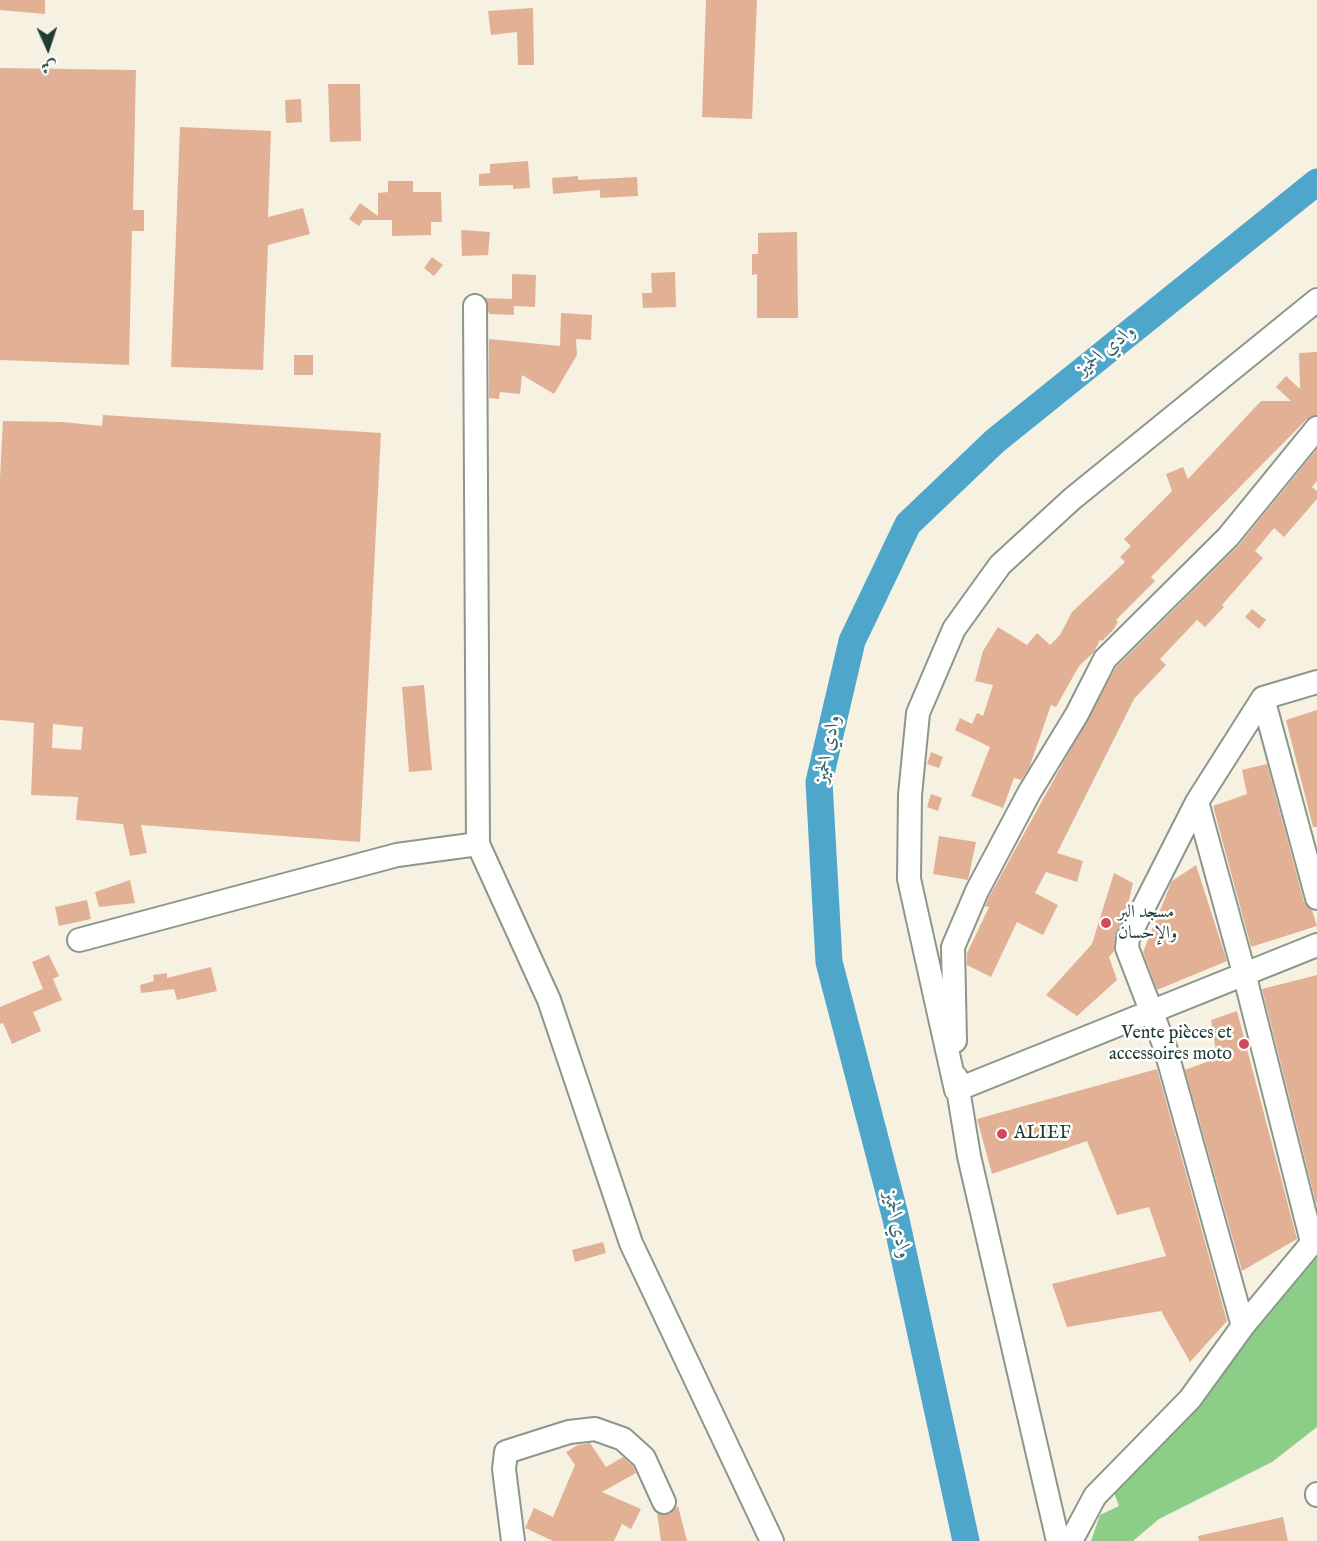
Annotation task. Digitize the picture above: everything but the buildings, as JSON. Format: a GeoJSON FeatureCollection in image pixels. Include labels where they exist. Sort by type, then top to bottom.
{"type":"FeatureCollection","features":[{"type":"Feature","properties":{"kind":"street"},"geometry":{"type":"LineString","coordinates":[[1058,1541],[909,879],[910,795],[918,713],[954,629],[1000,565],[1072,499],[1317,300]]}},
{"type":"Feature","properties":{"kind":"street"},"geometry":{"type":"LineString","coordinates":[[475,306],[478,844],[549,1000],[631,1243],[772,1541]]}},
{"type":"Feature","properties":{"kind":"street"},"geometry":{"type":"LineString","coordinates":[[956,1090],[953,947],[977,891],[1029,794],[1077,714],[1105,659],[1228,537],[1317,428]]}},
{"type":"Feature","properties":{"kind":"street"},"geometry":{"type":"LineString","coordinates":[[1243,1326],[1165,1047],[1127,948],[1128,938],[1197,802],[1263,698],[1317,682]]}},
{"type":"Feature","properties":{"kind":"street"},"geometry":{"type":"LineString","coordinates":[[1263,698],[1317,898]]}},
{"type":"Feature","properties":{"kind":"street"},"geometry":{"type":"LineString","coordinates":[[1071,1541],[1095,1496],[1191,1399],[1243,1326],[1315,1240],[1197,802]]}},
{"type":"Feature","properties":{"kind":"street"},"geometry":{"type":"LineString","coordinates":[[79,940],[397,855],[478,844]]}},
{"type":"Feature","properties":{"kind":"street"},"geometry":{"type":"LineString","coordinates":[[956,1090],[1317,945]]}},
{"type":"Feature","properties":{"kind":"street"},"geometry":{"type":"LineString","coordinates":[[513,1541],[504,1469],[506,1452],[569,1432],[595,1429],[623,1439],[644,1458],[664,1502]]}},
{"type":"Feature","properties":{"kind":"green space"},"geometry":{"type":"Polygon","coordinates":[[[1317,1252],[1317,1427],[1272,1462],[1159,1519],[1133,1541],[1091,1541],[1100,1515],[1119,1506],[1113,1490],[1317,1252]]]}},
{"type":"Feature","properties":{"kind":"waterway","name":"وادي الحميز"},"geometry":{"type":"LineString","coordinates":[[966,1541],[895,1215],[829,962],[819,782],[852,641],[908,524],[995,441],[1317,182]]}},
{"type":"Feature","properties":{"kind":"place","name":"مسجد البر والإحسان"},"geometry":{"type":"Point","coordinates":[1106,923]}},
{"type":"Feature","properties":{"kind":"place","name":"Vente pièces et accessoires moto"},"geometry":{"type":"Point","coordinates":[1244,1044]}},
{"type":"Feature","properties":{"kind":"place","name":"ALIEF"},"geometry":{"type":"Point","coordinates":[1002,1134]}}]}
